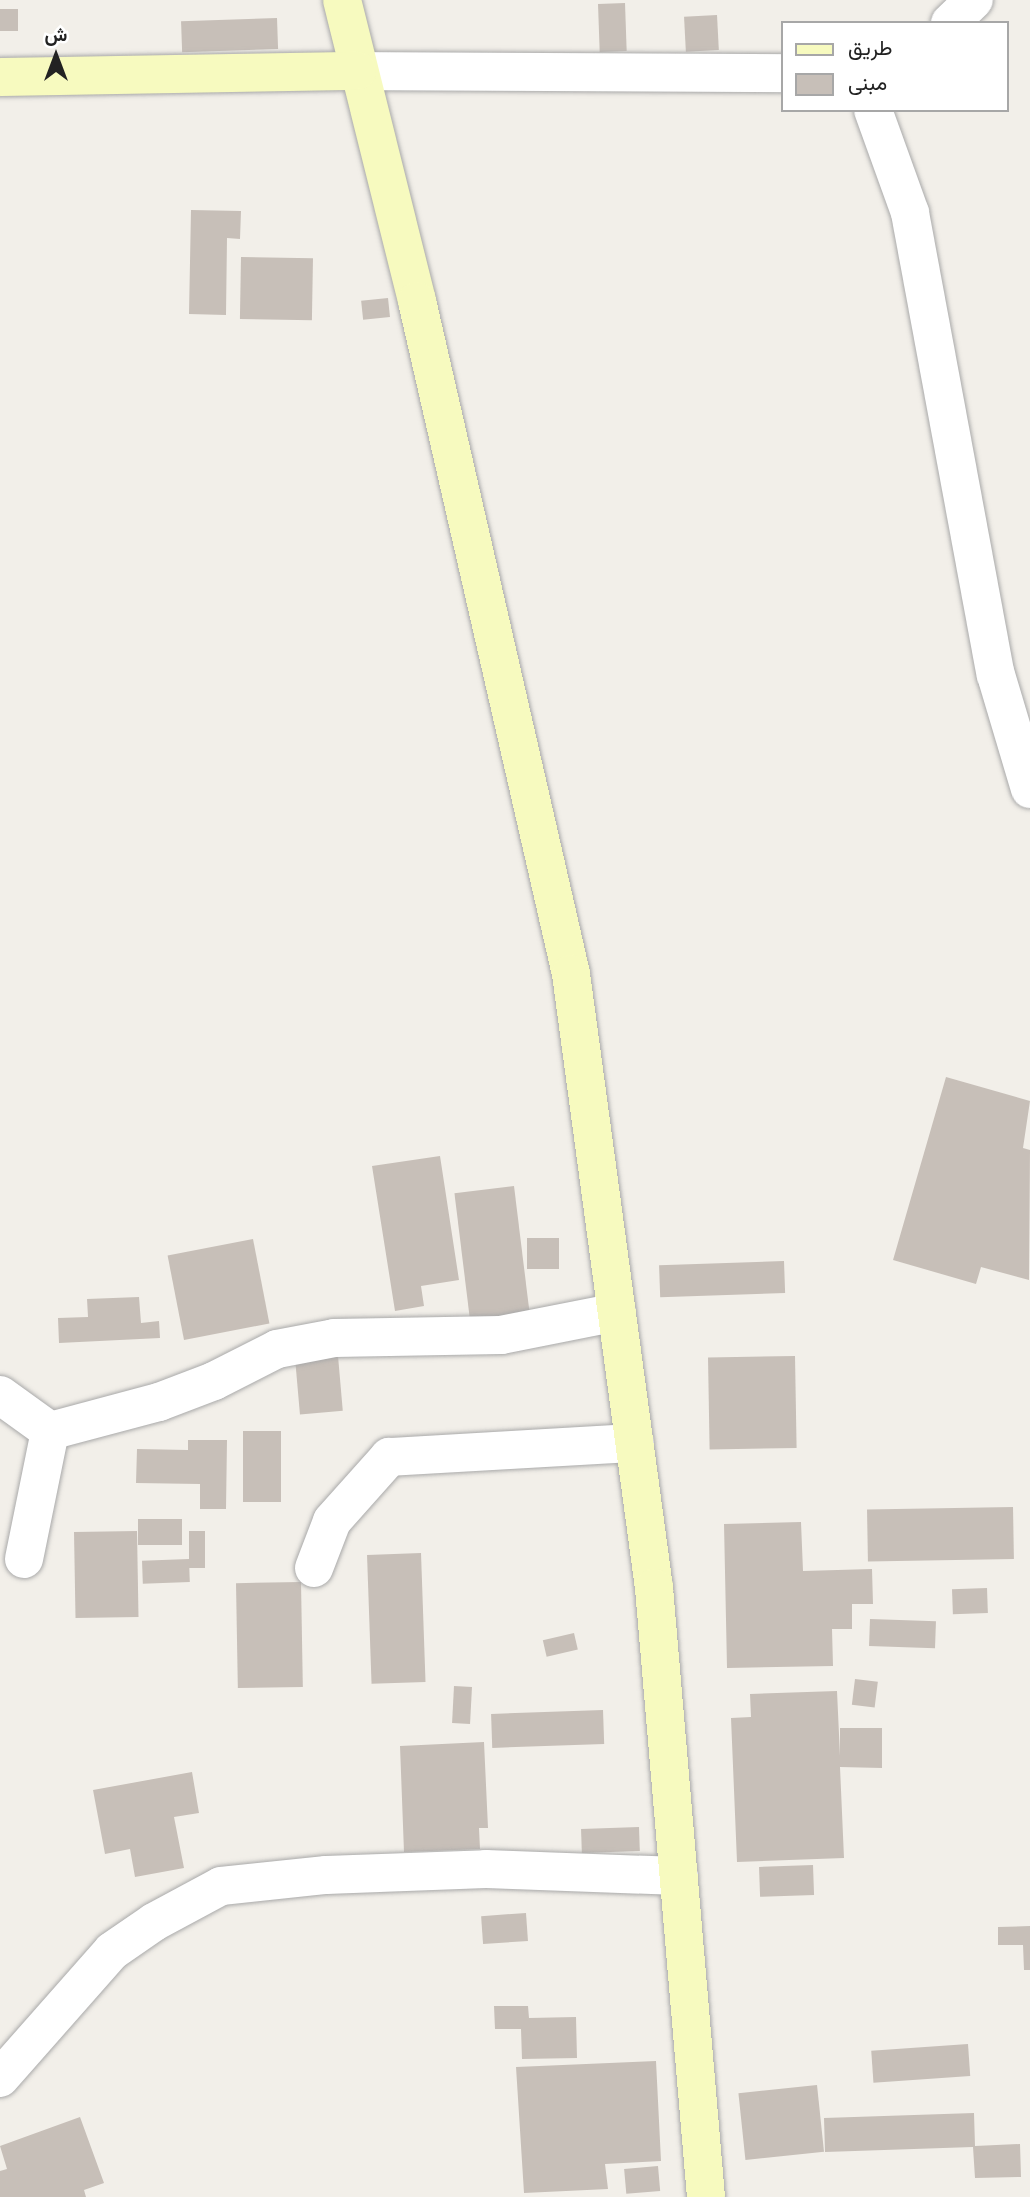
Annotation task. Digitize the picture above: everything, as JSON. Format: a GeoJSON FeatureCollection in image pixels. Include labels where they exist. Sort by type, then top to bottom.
{"type":"FeatureCollection","features":[{"type":"Feature","properties":{"kind":"main road"},"geometry":{"type":"LineString","coordinates":[[342,0],[357,71],[417,301],[571,974],[654,1588],[679,1876],[698,2195]]}},
{"type":"Feature","properties":{"kind":"main road"},"geometry":{"type":"LineString","coordinates":[[0,77],[357,71]]}},
{"type":"Feature","properties":{"kind":"street"},"geometry":{"type":"LineString","coordinates":[[952,21],[974,0]]}},
{"type":"Feature","properties":{"kind":"street"},"geometry":{"type":"LineString","coordinates":[[357,71],[782,73]]}},
{"type":"Feature","properties":{"kind":"street"},"geometry":{"type":"LineString","coordinates":[[874,112],[910,213],[996,675],[1030,789]]}},
{"type":"Feature","properties":{"kind":"street"},"geometry":{"type":"LineString","coordinates":[[50,1431],[159,1402],[214,1381],[277,1349],[334,1338],[501,1335],[617,1312]]}},
{"type":"Feature","properties":{"kind":"street"},"geometry":{"type":"LineString","coordinates":[[0,1395],[50,1431]]}},
{"type":"Feature","properties":{"kind":"street"},"geometry":{"type":"LineString","coordinates":[[24,1559],[50,1431]]}},
{"type":"Feature","properties":{"kind":"street"},"geometry":{"type":"LineString","coordinates":[[314,1568],[332,1521],[389,1457],[635,1443]]}},
{"type":"Feature","properties":{"kind":"street"},"geometry":{"type":"LineString","coordinates":[[0,2078],[112,1951],[154,1922],[221,1886],[326,1875],[486,1869],[679,1876]]}},
{"type":"Feature","properties":{"kind":"building"},"geometry":{"type":"Polygon","coordinates":[[[625,3],[627,51],[600,52],[598,4],[625,3]]]}},
{"type":"Feature","properties":{"kind":"building"},"geometry":{"type":"Polygon","coordinates":[[[0,9],[18,9],[18,31],[0,31],[0,9]]]}},
{"type":"Feature","properties":{"kind":"building"},"geometry":{"type":"Polygon","coordinates":[[[717,15],[719,50],[686,52],[684,17],[717,15]]]}},
{"type":"Feature","properties":{"kind":"building"},"geometry":{"type":"Polygon","coordinates":[[[277,18],[278,49],[182,52],[181,21],[277,18]]]}},
{"type":"Feature","properties":{"kind":"building"},"geometry":{"type":"Polygon","coordinates":[[[191,210],[241,211],[240,239],[227,238],[226,315],[189,314],[191,210]]]}},
{"type":"Feature","properties":{"kind":"building"},"geometry":{"type":"Polygon","coordinates":[[[241,257],[313,258],[312,320],[240,319],[241,257]]]}},
{"type":"Feature","properties":{"kind":"building"},"geometry":{"type":"Polygon","coordinates":[[[388,298],[390,317],[363,320],[361,301],[388,298]]]}},
{"type":"Feature","properties":{"kind":"building"},"geometry":{"type":"Polygon","coordinates":[[[946,1077],[1030,1101],[1023,1148],[1030,1150],[1029,1280],[981,1267],[976,1284],[893,1260],[946,1077]]]}},
{"type":"Feature","properties":{"kind":"building"},"geometry":{"type":"Polygon","coordinates":[[[440,1156],[459,1280],[421,1286],[424,1306],[395,1311],[372,1166],[440,1156]]]}},
{"type":"Feature","properties":{"kind":"building"},"geometry":{"type":"Polygon","coordinates":[[[514,1186],[531,1322],[471,1329],[454,1193],[514,1186]]]}},
{"type":"Feature","properties":{"kind":"building"},"geometry":{"type":"Polygon","coordinates":[[[527,1238],[559,1238],[559,1269],[527,1269],[527,1238]]]}},
{"type":"Feature","properties":{"kind":"building"},"geometry":{"type":"Polygon","coordinates":[[[253,1239],[269,1323],[184,1340],[168,1256],[253,1239]]]}},
{"type":"Feature","properties":{"kind":"building"},"geometry":{"type":"Polygon","coordinates":[[[784,1261],[785,1293],[660,1297],[659,1265],[784,1261]]]}},
{"type":"Feature","properties":{"kind":"building"},"geometry":{"type":"Polygon","coordinates":[[[139,1297],[141,1323],[159,1321],[160,1338],[59,1343],[58,1318],[88,1317],[87,1299],[139,1297]]]}},
{"type":"Feature","properties":{"kind":"building"},"geometry":{"type":"Polygon","coordinates":[[[338,1356],[343,1411],[300,1415],[295,1360],[338,1356]]]}},
{"type":"Feature","properties":{"kind":"building"},"geometry":{"type":"Polygon","coordinates":[[[795,1356],[797,1448],[710,1450],[708,1358],[795,1356]]]}},
{"type":"Feature","properties":{"kind":"building"},"geometry":{"type":"Polygon","coordinates":[[[243,1431],[281,1431],[281,1502],[243,1502],[243,1431]]]}},
{"type":"Feature","properties":{"kind":"building"},"geometry":{"type":"Polygon","coordinates":[[[188,1440],[227,1440],[226,1509],[200,1509],[200,1484],[136,1483],[137,1449],[188,1450],[188,1440]]]}},
{"type":"Feature","properties":{"kind":"building"},"geometry":{"type":"Polygon","coordinates":[[[1013,1507],[1014,1559],[868,1562],[867,1510],[1013,1507]]]}},
{"type":"Feature","properties":{"kind":"building"},"geometry":{"type":"Polygon","coordinates":[[[138,1519],[182,1519],[182,1545],[138,1545],[138,1519]]]}},
{"type":"Feature","properties":{"kind":"building"},"geometry":{"type":"Polygon","coordinates":[[[801,1522],[803,1571],[872,1569],[873,1604],[852,1604],[852,1629],[832,1629],[833,1666],[727,1668],[724,1524],[801,1522]]]}},
{"type":"Feature","properties":{"kind":"building"},"geometry":{"type":"Polygon","coordinates":[[[137,1531],[139,1617],[76,1618],[74,1532],[137,1531]]]}},
{"type":"Feature","properties":{"kind":"building"},"geometry":{"type":"Polygon","coordinates":[[[189,1531],[205,1531],[205,1568],[189,1568],[189,1531]]]}},
{"type":"Feature","properties":{"kind":"building"},"geometry":{"type":"Polygon","coordinates":[[[421,1553],[426,1682],[372,1684],[367,1555],[421,1553]]]}},
{"type":"Feature","properties":{"kind":"building"},"geometry":{"type":"Polygon","coordinates":[[[189,1559],[190,1582],[143,1584],[142,1561],[189,1559]]]}},
{"type":"Feature","properties":{"kind":"building"},"geometry":{"type":"Polygon","coordinates":[[[301,1582],[303,1687],[238,1688],[236,1583],[301,1582]]]}},
{"type":"Feature","properties":{"kind":"building"},"geometry":{"type":"Polygon","coordinates":[[[987,1588],[988,1613],[953,1614],[952,1589],[987,1588]]]}},
{"type":"Feature","properties":{"kind":"building"},"geometry":{"type":"Polygon","coordinates":[[[870,1619],[936,1621],[935,1648],[869,1646],[870,1619]]]}},
{"type":"Feature","properties":{"kind":"building"},"geometry":{"type":"Polygon","coordinates":[[[574,1633],[578,1650],[547,1657],[543,1640],[574,1633]]]}},
{"type":"Feature","properties":{"kind":"building"},"geometry":{"type":"Polygon","coordinates":[[[855,1679],[878,1682],[875,1708],[852,1705],[855,1679]]]}},
{"type":"Feature","properties":{"kind":"building"},"geometry":{"type":"Polygon","coordinates":[[[454,1686],[472,1687],[470,1724],[452,1723],[454,1686]]]}},
{"type":"Feature","properties":{"kind":"building"},"geometry":{"type":"Polygon","coordinates":[[[837,1691],[840,1756],[840,1728],[882,1728],[882,1768],[840,1767],[844,1858],[737,1862],[731,1718],[751,1717],[750,1694],[837,1691]]]}},
{"type":"Feature","properties":{"kind":"building"},"geometry":{"type":"Polygon","coordinates":[[[603,1710],[604,1744],[492,1748],[491,1714],[603,1710]]]}},
{"type":"Feature","properties":{"kind":"building"},"geometry":{"type":"Polygon","coordinates":[[[484,1742],[488,1828],[479,1828],[480,1849],[404,1852],[400,1746],[484,1742]]]}},
{"type":"Feature","properties":{"kind":"building"},"geometry":{"type":"Polygon","coordinates":[[[192,1772],[199,1813],[174,1817],[184,1868],[135,1877],[130,1849],[105,1854],[93,1790],[192,1772]]]}},
{"type":"Feature","properties":{"kind":"building"},"geometry":{"type":"Polygon","coordinates":[[[639,1827],[640,1851],[582,1853],[581,1829],[639,1827]]]}},
{"type":"Feature","properties":{"kind":"building"},"geometry":{"type":"Polygon","coordinates":[[[813,1865],[814,1895],[760,1897],[759,1867],[813,1865]]]}},
{"type":"Feature","properties":{"kind":"building"},"geometry":{"type":"Polygon","coordinates":[[[526,1913],[528,1941],[483,1944],[481,1916],[526,1913]]]}},
{"type":"Feature","properties":{"kind":"building"},"geometry":{"type":"Polygon","coordinates":[[[1030,1926],[1030,1970],[1024,1970],[1023,1945],[998,1945],[998,1927],[1030,1926]]]}},
{"type":"Feature","properties":{"kind":"building"},"geometry":{"type":"Polygon","coordinates":[[[494,2006],[528,2006],[529,2018],[576,2017],[577,2058],[522,2059],[521,2029],[495,2029],[494,2006]]]}},
{"type":"Feature","properties":{"kind":"building"},"geometry":{"type":"Polygon","coordinates":[[[968,2044],[970,2076],[873,2083],[871,2051],[968,2044]]]}},
{"type":"Feature","properties":{"kind":"building"},"geometry":{"type":"Polygon","coordinates":[[[656,2061],[661,2161],[605,2164],[608,2189],[524,2193],[516,2067],[656,2061]]]}},
{"type":"Feature","properties":{"kind":"building"},"geometry":{"type":"Polygon","coordinates":[[[817,2085],[824,2152],[745,2160],[738,2093],[817,2085]]]}},
{"type":"Feature","properties":{"kind":"building"},"geometry":{"type":"Polygon","coordinates":[[[974,2113],[975,2146],[1020,2144],[1021,2177],[975,2178],[973,2147],[825,2152],[824,2118],[974,2113]]]}},
{"type":"Feature","properties":{"kind":"building"},"geometry":{"type":"Polygon","coordinates":[[[80,2117],[104,2183],[84,2190],[86,2197],[0,2197],[0,2171],[7,2169],[0,2146],[80,2117]]]}},
{"type":"Feature","properties":{"kind":"building"},"geometry":{"type":"Polygon","coordinates":[[[658,2166],[660,2191],[626,2194],[624,2169],[658,2166]]]}}]}
